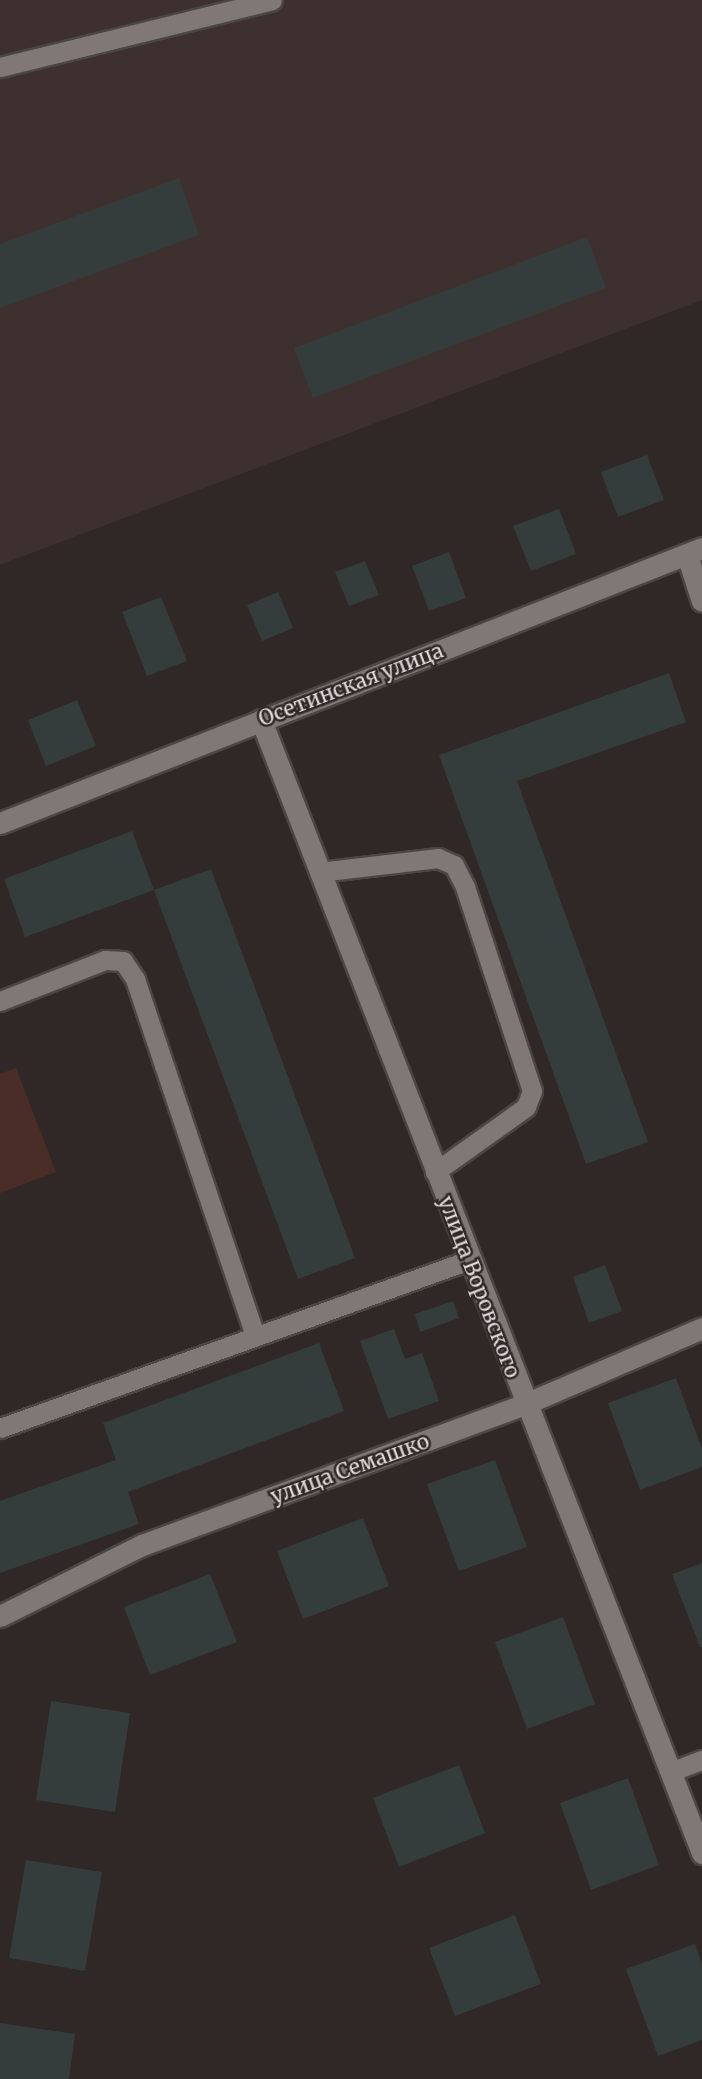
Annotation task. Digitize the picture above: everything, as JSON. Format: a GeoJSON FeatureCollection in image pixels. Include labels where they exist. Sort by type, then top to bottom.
{"type":"FeatureCollection","features":[{"type":"Feature","properties":{"kind":"street"},"geometry":{"type":"LineString","coordinates":[[694,551],[702,601]]}},
{"type":"Feature","properties":{"kind":"street","name":"Осетинская улица"},"geometry":{"type":"LineString","coordinates":[[0,823],[694,551]]}},
{"type":"Feature","properties":{"kind":"street","name":"улица Воровского"},"geometry":{"type":"LineString","coordinates":[[261,720],[468,1260],[702,1853]]}},
{"type":"Feature","properties":{"kind":"street","name":"улица Семашко"},"geometry":{"type":"LineString","coordinates":[[0,1616],[142,1545],[525,1405],[702,1328]]}},
{"type":"Feature","properties":{"kind":"lane"},"geometry":{"type":"LineString","coordinates":[[0,67],[272,0]]}},
{"type":"Feature","properties":{"kind":"lane"},"geometry":{"type":"LineString","coordinates":[[319,872],[438,858],[454,865],[465,887],[532,1091],[526,1107],[435,1172]]}},
{"type":"Feature","properties":{"kind":"lane"},"geometry":{"type":"LineString","coordinates":[[0,1001],[105,960],[123,961],[135,979],[255,1336]]}},
{"type":"Feature","properties":{"kind":"lane"},"geometry":{"type":"LineString","coordinates":[[0,1429],[468,1260]]}},
{"type":"Feature","properties":{"kind":"lane"},"geometry":{"type":"LineString","coordinates":[[670,1772],[702,1760]]}},
{"type":"Feature","properties":{"kind":"shaded area"},"geometry":{"type":"Polygon","coordinates":[[[0,0],[702,0],[702,300],[0,565],[0,0]]]}},
{"type":"Feature","properties":{"kind":"shaded area"},"geometry":{"type":"Polygon","coordinates":[[[16,1068],[56,1172],[0,1193],[0,1074],[16,1068]]]}},
{"type":"Feature","properties":{"kind":"building"},"geometry":{"type":"Polygon","coordinates":[[[179,178],[199,235],[0,308],[0,244],[179,178]]]}},
{"type":"Feature","properties":{"kind":"building"},"geometry":{"type":"Polygon","coordinates":[[[587,237],[606,288],[313,398],[294,348],[587,237]]]}},
{"type":"Feature","properties":{"kind":"building"},"geometry":{"type":"Polygon","coordinates":[[[647,455],[664,500],[618,517],[601,472],[647,455]]]}},
{"type":"Feature","properties":{"kind":"building"},"geometry":{"type":"Polygon","coordinates":[[[559,509],[576,554],[531,571],[513,526],[559,509]]]}},
{"type":"Feature","properties":{"kind":"building"},"geometry":{"type":"Polygon","coordinates":[[[449,552],[466,598],[429,611],[412,566],[449,552]]]}},
{"type":"Feature","properties":{"kind":"building"},"geometry":{"type":"Polygon","coordinates":[[[365,561],[379,595],[349,606],[335,572],[365,561]]]}},
{"type":"Feature","properties":{"kind":"building"},"geometry":{"type":"Polygon","coordinates":[[[278,592],[293,628],[262,641],[247,605],[278,592]]]}},
{"type":"Feature","properties":{"kind":"building"},"geometry":{"type":"Polygon","coordinates":[[[161,597],[187,661],[147,676],[122,612],[161,597]]]}},
{"type":"Feature","properties":{"kind":"building"},"geometry":{"type":"Polygon","coordinates":[[[669,673],[686,722],[517,781],[648,1142],[586,1164],[439,755],[669,673]]]}},
{"type":"Feature","properties":{"kind":"building"},"geometry":{"type":"Polygon","coordinates":[[[77,700],[96,746],[46,766],[28,720],[77,700]]]}},
{"type":"Feature","properties":{"kind":"building"},"geometry":{"type":"Polygon","coordinates":[[[132,831],[154,890],[25,937],[4,879],[132,831]]]}},
{"type":"Feature","properties":{"kind":"building"},"geometry":{"type":"Polygon","coordinates":[[[211,869],[355,1258],[298,1279],[154,890],[211,869]]]}},
{"type":"Feature","properties":{"kind":"building"},"geometry":{"type":"Polygon","coordinates":[[[605,1265],[622,1311],[589,1323],[573,1277],[605,1265]]]}},
{"type":"Feature","properties":{"kind":"building"},"geometry":{"type":"Polygon","coordinates":[[[453,1301],[459,1318],[420,1332],[415,1314],[453,1301]]]}},
{"type":"Feature","properties":{"kind":"building"},"geometry":{"type":"Polygon","coordinates":[[[394,1329],[405,1359],[422,1353],[439,1401],[388,1419],[360,1341],[394,1329]]]}},
{"type":"Feature","properties":{"kind":"building"},"geometry":{"type":"Polygon","coordinates":[[[319,1343],[344,1411],[128,1492],[139,1524],[0,1573],[0,1501],[116,1460],[103,1423],[319,1343]]]}},
{"type":"Feature","properties":{"kind":"building"},"geometry":{"type":"Polygon","coordinates":[[[676,1378],[702,1449],[702,1467],[640,1490],[608,1403],[676,1378]]]}},
{"type":"Feature","properties":{"kind":"building"},"geometry":{"type":"Polygon","coordinates":[[[495,1460],[527,1547],[459,1571],[427,1484],[495,1460]]]}},
{"type":"Feature","properties":{"kind":"building"},"geometry":{"type":"Polygon","coordinates":[[[363,1518],[389,1586],[303,1619],[277,1551],[363,1518]]]}},
{"type":"Feature","properties":{"kind":"building"},"geometry":{"type":"Polygon","coordinates":[[[702,1563],[702,1647],[700,1647],[672,1574],[702,1563]]]}},
{"type":"Feature","properties":{"kind":"building"},"geometry":{"type":"Polygon","coordinates":[[[210,1574],[237,1642],[150,1675],[124,1607],[210,1574]]]}},
{"type":"Feature","properties":{"kind":"building"},"geometry":{"type":"Polygon","coordinates":[[[563,1617],[595,1704],[527,1729],[495,1642],[563,1617]]]}},
{"type":"Feature","properties":{"kind":"building"},"geometry":{"type":"Polygon","coordinates":[[[51,1701],[130,1713],[115,1812],[36,1800],[51,1701]]]}},
{"type":"Feature","properties":{"kind":"building"},"geometry":{"type":"Polygon","coordinates":[[[459,1765],[485,1833],[399,1867],[373,1798],[459,1765]]]}},
{"type":"Feature","properties":{"kind":"building"},"geometry":{"type":"Polygon","coordinates":[[[628,1778],[659,1865],[591,1890],[560,1803],[628,1778]]]}},
{"type":"Feature","properties":{"kind":"building"},"geometry":{"type":"Polygon","coordinates":[[[26,1860],[102,1872],[85,1971],[9,1958],[26,1860]]]}},
{"type":"Feature","properties":{"kind":"building"},"geometry":{"type":"Polygon","coordinates":[[[515,1915],[541,1984],[455,2016],[429,1948],[515,1915]]]}},
{"type":"Feature","properties":{"kind":"building"},"geometry":{"type":"Polygon","coordinates":[[[695,1944],[702,1964],[702,2040],[658,2056],[626,1969],[695,1944]]]}},
{"type":"Feature","properties":{"kind":"building"},"geometry":{"type":"Polygon","coordinates":[[[0,2023],[75,2034],[69,2079],[0,2079],[0,2023]]]}}]}
